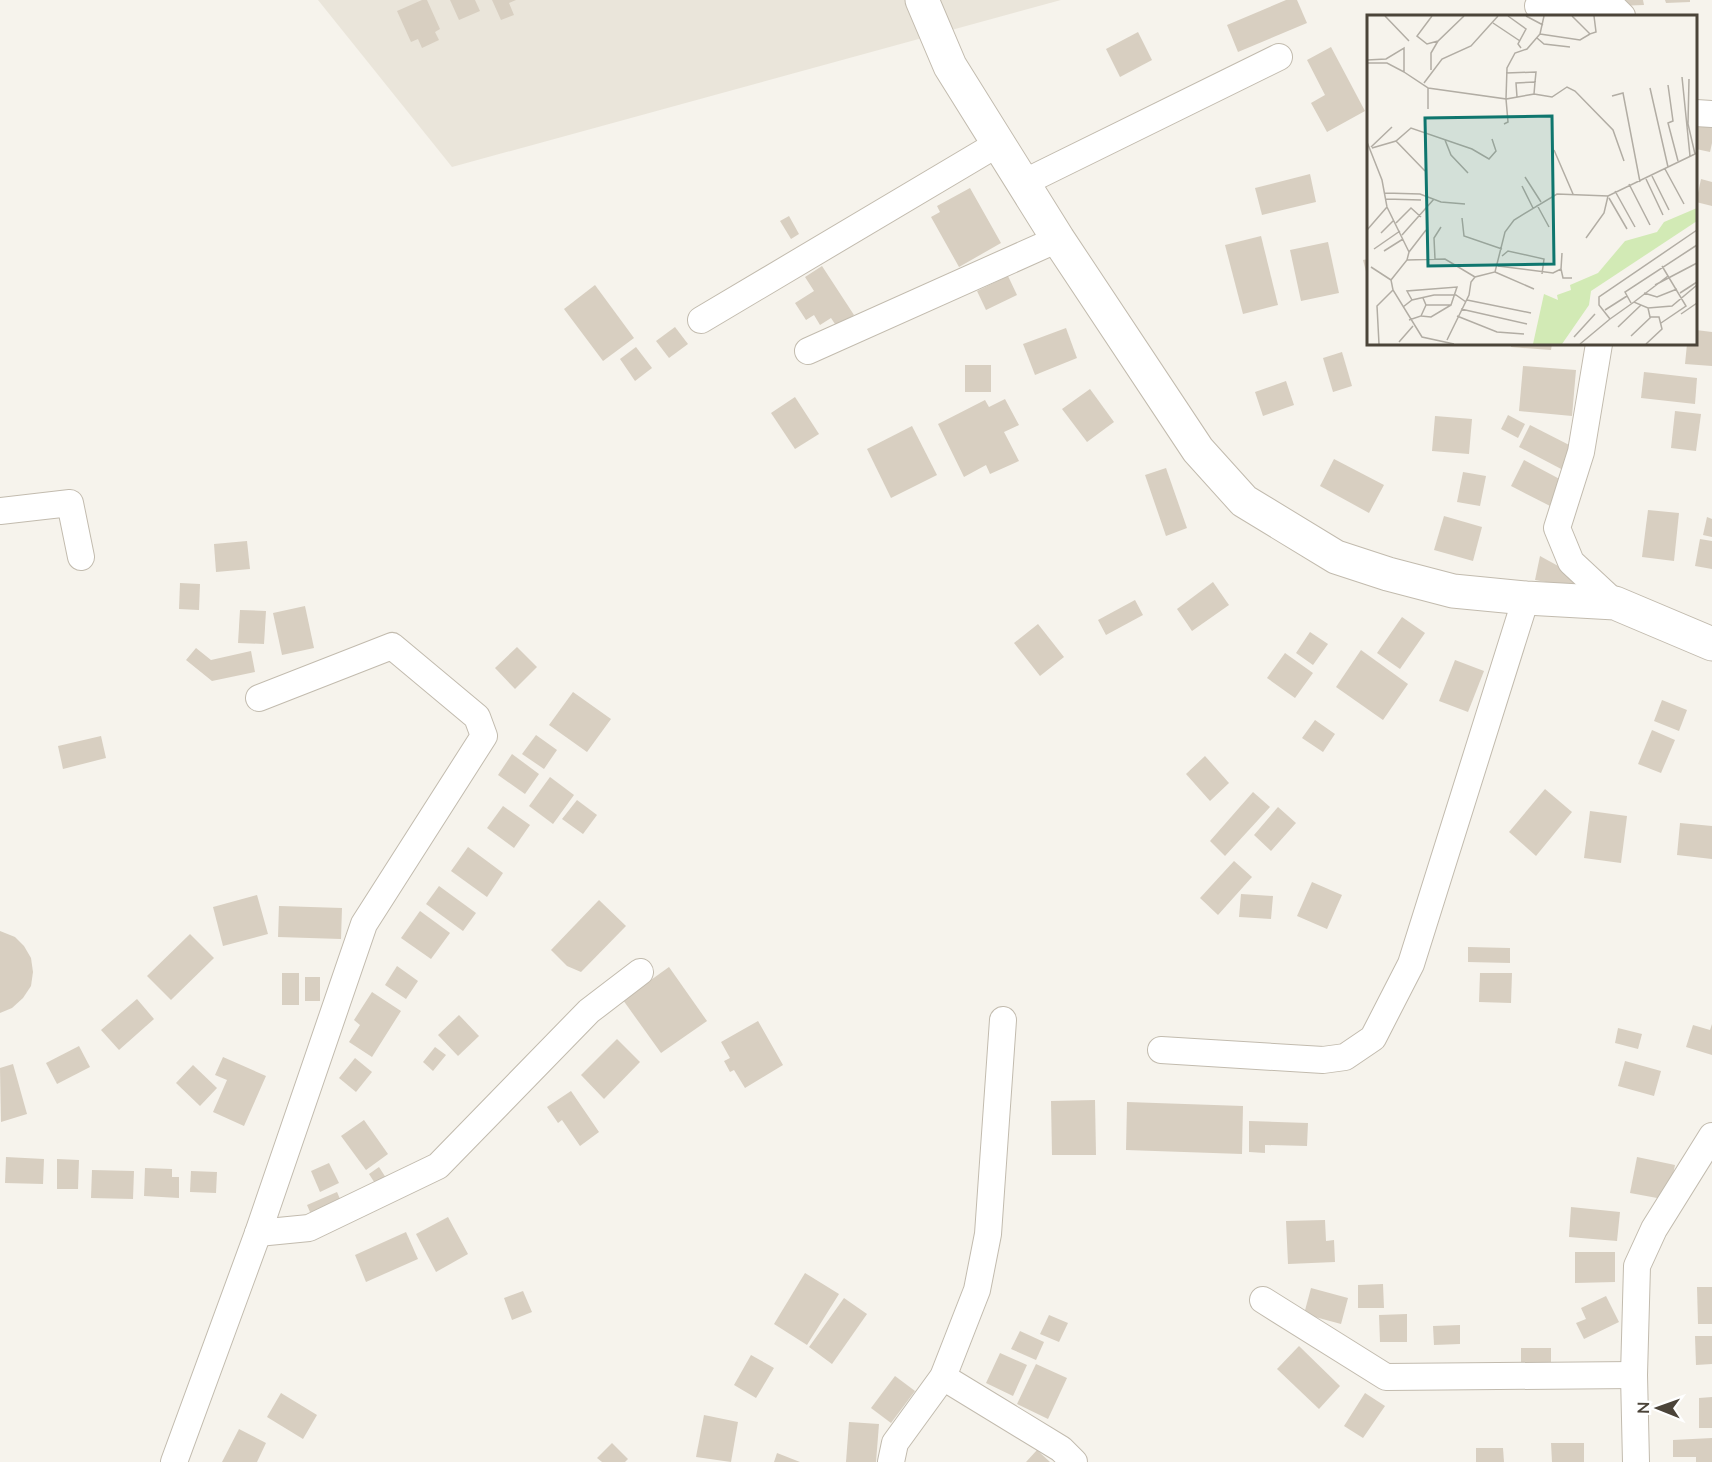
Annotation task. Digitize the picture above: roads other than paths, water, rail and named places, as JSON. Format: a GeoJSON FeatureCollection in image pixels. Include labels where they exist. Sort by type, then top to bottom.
{"type":"FeatureCollection","features":[{"type":"Feature","properties":{"kind":"street"},"geometry":{"type":"LineString","coordinates":[[922,0],[950,66],[1058,239],[1198,450],[1244,501],[1336,557],[1388,574],[1452,591],[1615,603],[1712,644]]}},
{"type":"Feature","properties":{"kind":"street"},"geometry":{"type":"LineString","coordinates":[[1538,6],[1615,9],[1621,15]]}},
{"type":"Feature","properties":{"kind":"street"},"geometry":{"type":"LineString","coordinates":[[1023,183],[1279,57]]}},
{"type":"Feature","properties":{"kind":"street"},"geometry":{"type":"LineString","coordinates":[[1697,113],[1712,114]]}},
{"type":"Feature","properties":{"kind":"street"},"geometry":{"type":"LineString","coordinates":[[701,320],[999,143]]}},
{"type":"Feature","properties":{"kind":"street"},"geometry":{"type":"LineString","coordinates":[[808,351],[1058,239]]}},
{"type":"Feature","properties":{"kind":"street"},"geometry":{"type":"LineString","coordinates":[[1599,345],[1581,452],[1557,528],[1571,562],[1615,603]]}},
{"type":"Feature","properties":{"kind":"street"},"geometry":{"type":"LineString","coordinates":[[0,511],[70,503],[81,557]]}},
{"type":"Feature","properties":{"kind":"street"},"geometry":{"type":"LineString","coordinates":[[1161,1050],[1323,1059],[1345,1057],[1374,1038],[1411,964],[1526,598]]}},
{"type":"Feature","properties":{"kind":"street"},"geometry":{"type":"LineString","coordinates":[[174,1462],[258,1233],[364,924],[484,736],[477,717],[392,646],[259,699]]}},
{"type":"Feature","properties":{"kind":"street"},"geometry":{"type":"LineString","coordinates":[[258,1233],[309,1228],[438,1166],[589,1011],[640,972]]}},
{"type":"Feature","properties":{"kind":"street"},"geometry":{"type":"LineString","coordinates":[[891,1462],[895,1443],[943,1377],[978,1290],[988,1234],[1003,1020]]}},
{"type":"Feature","properties":{"kind":"street"},"geometry":{"type":"LineString","coordinates":[[1636,1462],[1634,1375],[1637,1266],[1654,1229],[1712,1136]]}},
{"type":"Feature","properties":{"kind":"street"},"geometry":{"type":"LineString","coordinates":[[1263,1300],[1386,1377],[1634,1375]]}},
{"type":"Feature","properties":{"kind":"street"},"geometry":{"type":"LineString","coordinates":[[943,1377],[1061,1449],[1074,1462]]}}]}
